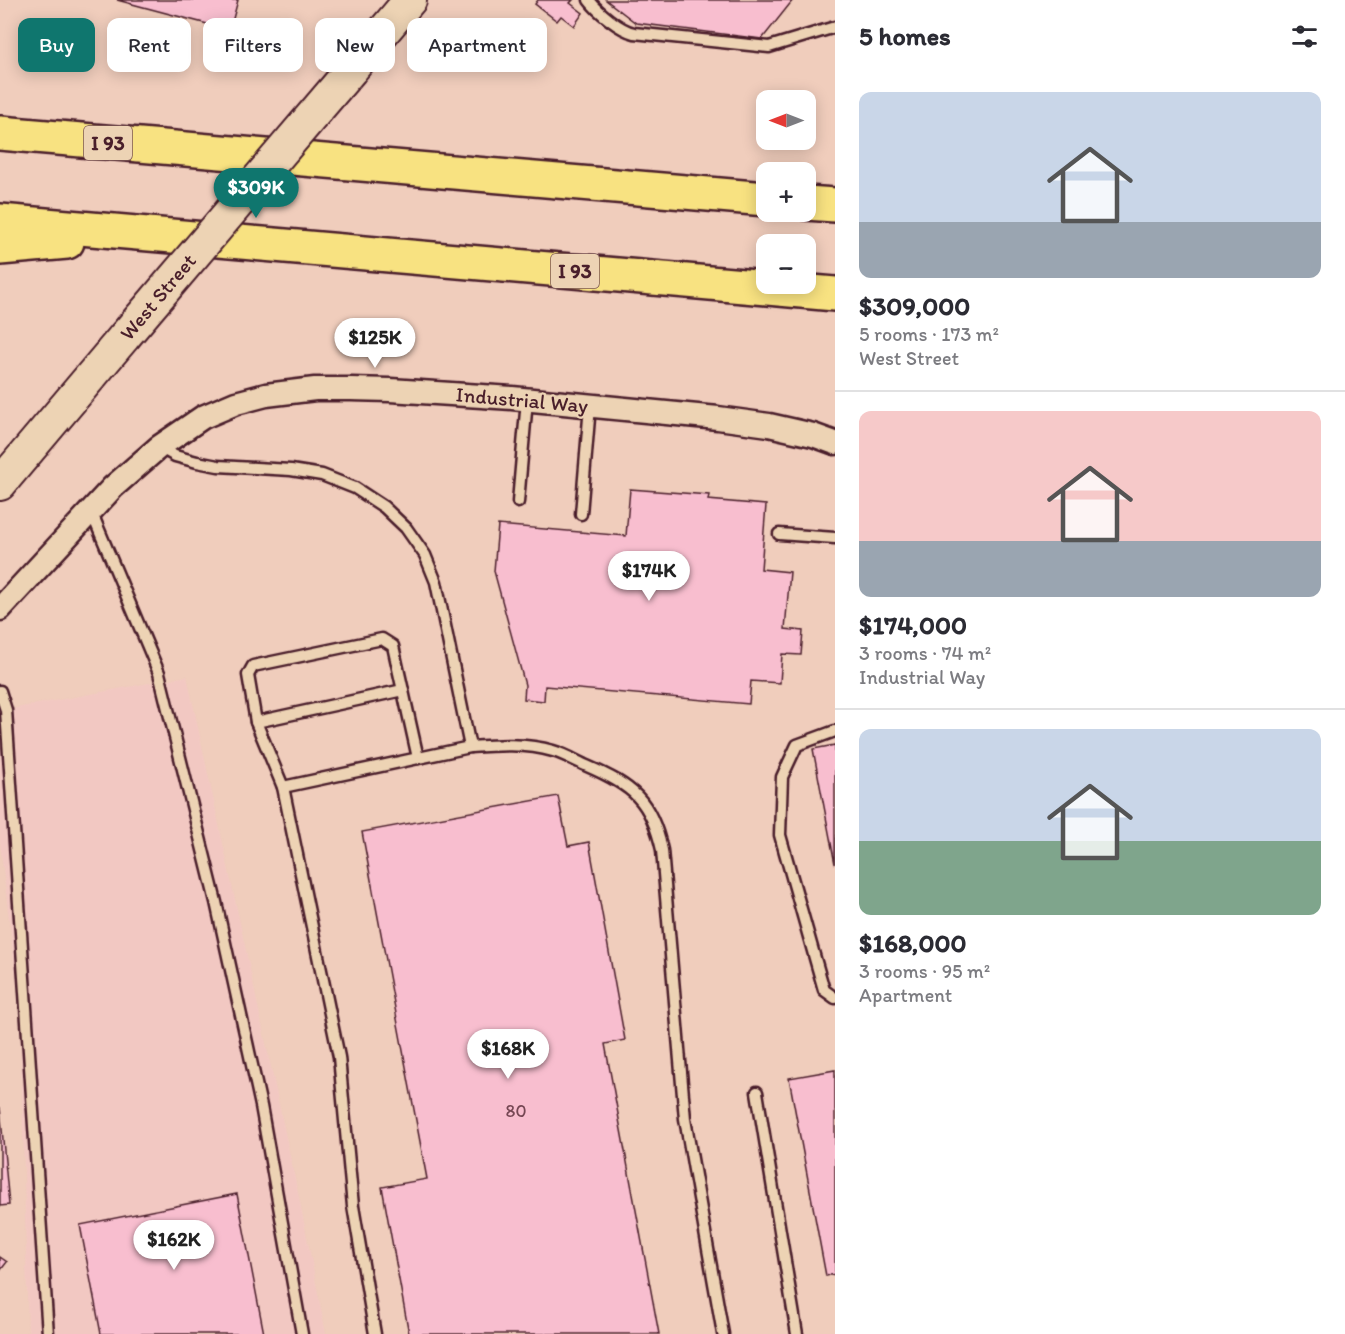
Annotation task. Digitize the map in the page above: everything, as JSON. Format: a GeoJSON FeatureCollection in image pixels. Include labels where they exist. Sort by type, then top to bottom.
{"type":"FeatureCollection","features":[{"type":"Feature","properties":{"kind":"highway","name":"I 93"},"geometry":{"type":"LineString","coordinates":[[0,133],[756,199]]}},
{"type":"Feature","properties":{"kind":"highway"},"geometry":{"type":"LineString","coordinates":[[816,204],[835,205]]}},
{"type":"Feature","properties":{"kind":"highway","name":"I 93"},"geometry":{"type":"LineString","coordinates":[[0,221],[835,294]]}},
{"type":"Feature","properties":{"kind":"highway"},"geometry":{"type":"LineString","coordinates":[[0,248],[154,235]]}},
{"type":"Feature","properties":{"kind":"main road","name":"West Street"},"geometry":{"type":"LineString","coordinates":[[0,484],[410,0]]}},
{"type":"Feature","properties":{"kind":"street","name":"Industrial Way"},"geometry":{"type":"LineString","coordinates":[[0,609],[113,487],[159,447],[203,417],[253,398],[315,389],[390,390],[527,400],[769,425],[813,435],[835,443]]}},
{"type":"Feature","properties":{"kind":"lane"},"geometry":{"type":"LineString","coordinates":[[590,0],[622,29],[634,33],[769,47],[835,28]]}},
{"type":"Feature","properties":{"kind":"lane"},"geometry":{"type":"LineString","coordinates":[[519,502],[527,400]]}},
{"type":"Feature","properties":{"kind":"lane"},"geometry":{"type":"LineString","coordinates":[[581,513],[590,406]]}},
{"type":"Feature","properties":{"kind":"lane"},"geometry":{"type":"LineString","coordinates":[[159,447],[175,456],[197,462],[291,470],[322,476],[355,488],[384,507],[406,528],[426,555],[436,582],[470,747]]}},
{"type":"Feature","properties":{"kind":"lane"},"geometry":{"type":"LineString","coordinates":[[91,511],[159,673],[216,902],[261,1106],[302,1334]]}},
{"type":"Feature","properties":{"kind":"lane"},"geometry":{"type":"LineString","coordinates":[[778,534],[835,538]]}},
{"type":"Feature","properties":{"kind":"lane"},"geometry":{"type":"LineString","coordinates":[[375,1334],[352,1206],[339,1057],[283,787],[256,722],[248,675],[253,666],[382,639],[393,646],[418,758]]}},
{"type":"Feature","properties":{"kind":"lane"},"geometry":{"type":"LineString","coordinates":[[256,722],[403,690]]}},
{"type":"Feature","properties":{"kind":"lane"},"geometry":{"type":"LineString","coordinates":[[0,691],[6,710],[48,1334]]}},
{"type":"Feature","properties":{"kind":"lane"},"geometry":{"type":"LineString","coordinates":[[835,731],[797,746],[782,777],[780,835],[824,990],[835,998]]}},
{"type":"Feature","properties":{"kind":"lane"},"geometry":{"type":"LineString","coordinates":[[283,787],[470,747],[501,745],[553,751],[614,778],[639,798],[648,809],[662,850],[685,1119],[723,1334]]}},
{"type":"Feature","properties":{"kind":"lane"},"geometry":{"type":"LineString","coordinates":[[757,1092],[797,1334]]}},
{"type":"Feature","properties":{"kind":"shaded area"},"geometry":{"type":"Polygon","coordinates":[[[187,676],[300,1202],[326,1334],[28,1334],[20,1011],[0,843],[0,711],[187,676]]]}},
{"type":"Feature","properties":{"kind":"building"},"geometry":{"type":"Polygon","coordinates":[[[117,0],[238,0],[233,18],[203,18],[203,23],[117,0]]]}},
{"type":"Feature","properties":{"kind":"building"},"geometry":{"type":"Polygon","coordinates":[[[538,0],[573,0],[570,3],[583,13],[574,26],[561,16],[557,21],[535,4],[538,0]]]}},
{"type":"Feature","properties":{"kind":"building"},"geometry":{"type":"Polygon","coordinates":[[[606,0],[793,0],[762,39],[636,23],[606,0]]]}},
{"type":"Feature","properties":{"kind":"building"},"geometry":{"type":"Polygon","coordinates":[[[630,489],[709,495],[708,500],[766,505],[761,569],[790,572],[785,629],[803,631],[801,655],[782,654],[780,683],[751,681],[749,704],[545,686],[544,701],[524,699],[525,685],[494,571],[498,525],[626,536],[630,489]]]}},
{"type":"Feature","properties":{"kind":"building"},"geometry":{"type":"Polygon","coordinates":[[[835,745],[835,864],[813,749],[835,745]]]}},
{"type":"Feature","properties":{"kind":"building"},"geometry":{"type":"Polygon","coordinates":[[[558,796],[568,846],[589,842],[625,1040],[605,1044],[659,1334],[409,1334],[382,1187],[427,1179],[362,832],[558,796]]]}},
{"type":"Feature","properties":{"kind":"building"},"geometry":{"type":"Polygon","coordinates":[[[835,1070],[835,1274],[826,1276],[789,1078],[835,1070]]]}},
{"type":"Feature","properties":{"kind":"building"},"geometry":{"type":"Polygon","coordinates":[[[0,1107],[9,1205],[0,1206],[0,1107]]]}},
{"type":"Feature","properties":{"kind":"building"},"geometry":{"type":"Polygon","coordinates":[[[237,1194],[264,1334],[101,1334],[80,1225],[237,1194]]]}},
{"type":"Feature","properties":{"kind":"building"},"geometry":{"type":"Polygon","coordinates":[[[0,1257],[7,1262],[0,1271],[0,1257]]]}}]}
